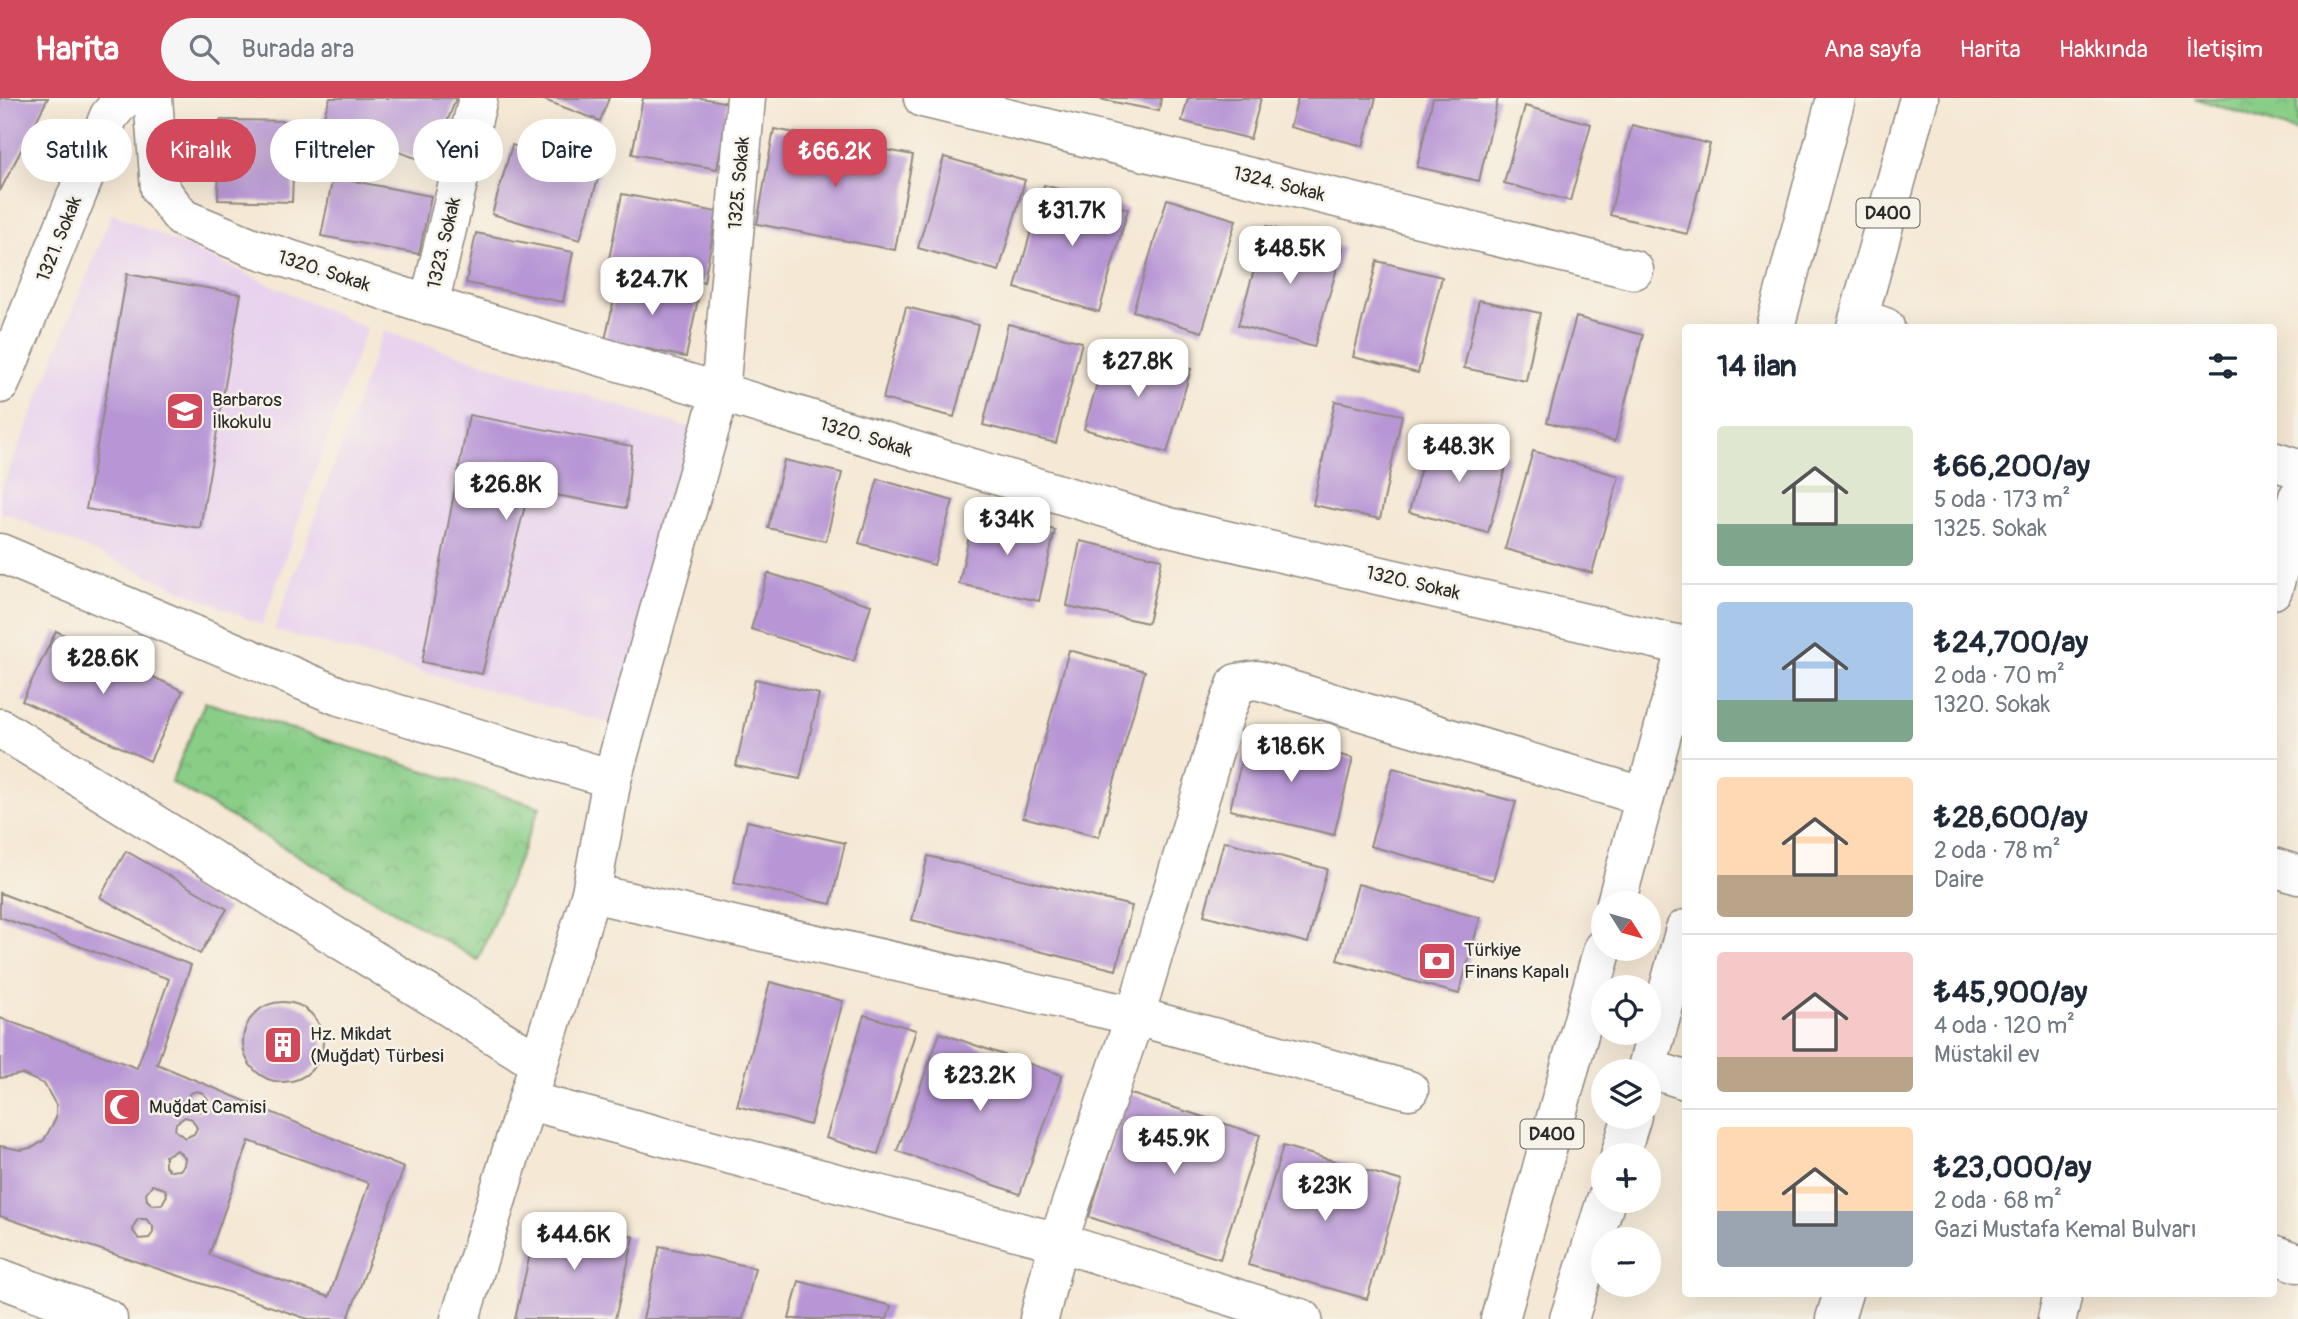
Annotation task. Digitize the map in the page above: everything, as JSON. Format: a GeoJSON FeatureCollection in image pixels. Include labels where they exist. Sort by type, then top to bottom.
{"type":"FeatureCollection","features":[{"type":"Feature","properties":{"kind":"main road","name":"1321. Sokak"},"geometry":{"type":"LineString","coordinates":[[0,384],[109,116],[124,98]]}},
{"type":"Feature","properties":{"kind":"main road","name":"1320. Sokak"},"geometry":{"type":"LineString","coordinates":[[153,98],[160,189],[182,218],[252,247],[429,305],[1169,527],[1682,647]]}},
{"type":"Feature","properties":{"kind":"main road","name":"1323. Sokak"},"geometry":{"type":"LineString","coordinates":[[429,305],[478,98]]}},
{"type":"Feature","properties":{"kind":"main road","name":"1325. Sokak"},"geometry":{"type":"LineString","coordinates":[[460,1319],[591,893],[612,779],[720,393],[746,98]]}},
{"type":"Feature","properties":{"kind":"main road","name":"1324. Sokak"},"geometry":{"type":"LineString","coordinates":[[923,98],[1634,270]]}},
{"type":"Feature","properties":{"kind":"main road"},"geometry":{"type":"LineString","coordinates":[[1775,324],[1836,98]]}},
{"type":"Feature","properties":{"kind":"main road","name":"D400"},"geometry":{"type":"LineString","coordinates":[[1867,324],[1919,98]]}},
{"type":"Feature","properties":{"kind":"main road"},"geometry":{"type":"LineString","coordinates":[[2277,462],[2298,469]]}},
{"type":"Feature","properties":{"kind":"main road"},"geometry":{"type":"LineString","coordinates":[[2277,575],[2298,497]]}},
{"type":"Feature","properties":{"kind":"main road"},"geometry":{"type":"LineString","coordinates":[[0,553],[339,696],[612,779]]}},
{"type":"Feature","properties":{"kind":"main road"},"geometry":{"type":"LineString","coordinates":[[1619,891],[1682,659]]}},
{"type":"Feature","properties":{"kind":"main road"},"geometry":{"type":"LineString","coordinates":[[1039,1319],[1058,1242],[1135,1016],[1225,714],[1237,683],[1257,680],[1645,797]]}},
{"type":"Feature","properties":{"kind":"main road"},"geometry":{"type":"LineString","coordinates":[[0,728],[539,1063]]}},
{"type":"Feature","properties":{"kind":"main road"},"geometry":{"type":"LineString","coordinates":[[2277,868],[2298,875]]}},
{"type":"Feature","properties":{"kind":"main road"},"geometry":{"type":"LineString","coordinates":[[591,893],[1135,1016],[1409,1090]]}},
{"type":"Feature","properties":{"kind":"main road"},"geometry":{"type":"LineString","coordinates":[[1649,1059],[1682,940]]}},
{"type":"Feature","properties":{"kind":"main road","name":"D400"},"geometry":{"type":"LineString","coordinates":[[1500,1319],[1599,961]]}},
{"type":"Feature","properties":{"kind":"main road"},"geometry":{"type":"LineString","coordinates":[[1661,1073],[1682,1079]]}},
{"type":"Feature","properties":{"kind":"main road"},"geometry":{"type":"LineString","coordinates":[[529,1101],[1058,1242],[1303,1319]]}},
{"type":"Feature","properties":{"kind":"main road"},"geometry":{"type":"LineString","coordinates":[[1569,1319],[1602,1213]]}},
{"type":"Feature","properties":{"kind":"main road"},"geometry":{"type":"LineString","coordinates":[[2277,1255],[2298,1263]]}},
{"type":"Feature","properties":{"kind":"main road"},"geometry":{"type":"LineString","coordinates":[[0,1278],[108,1319]]}},
{"type":"Feature","properties":{"kind":"main road"},"geometry":{"type":"LineString","coordinates":[[1835,1319],[1842,1297]]}},
{"type":"Feature","properties":{"kind":"main road"},"geometry":{"type":"LineString","coordinates":[[2057,1319],[2062,1297]]}},
{"type":"Feature","properties":{"kind":"shaded area","name":"Barbaros İlkokulu"},"geometry":{"type":"Polygon","coordinates":[[[112,213],[366,328],[262,625],[0,511],[0,493],[112,213]]]}},
{"type":"Feature","properties":{"kind":"shaded area"},"geometry":{"type":"Polygon","coordinates":[[[383,331],[699,431],[614,725],[274,630],[383,331]]]}},
{"type":"Feature","properties":{"kind":"green space"},"geometry":{"type":"Polygon","coordinates":[[[2194,98],[2298,98],[2298,132],[2194,98]]]}},
{"type":"Feature","properties":{"kind":"green space"},"geometry":{"type":"Polygon","coordinates":[[[205,702],[540,807],[478,960],[171,782],[205,702]]]}},
{"type":"Feature","properties":{"kind":"building"},"geometry":{"type":"Polygon","coordinates":[[[0,98],[48,98],[37,119],[21,119],[21,150],[0,191],[0,98]]]}},
{"type":"Feature","properties":{"kind":"building"},"geometry":{"type":"Polygon","coordinates":[[[330,98],[456,98],[448,119],[413,119],[413,157],[399,152],[399,119],[323,119],[330,98]]]}},
{"type":"Feature","properties":{"kind":"building"},"geometry":{"type":"Polygon","coordinates":[[[539,98],[609,98],[601,119],[539,98]]]}},
{"type":"Feature","properties":{"kind":"building"},"geometry":{"type":"Polygon","coordinates":[[[643,98],[701,98],[729,103],[717,169],[632,154],[643,98]]]}},
{"type":"Feature","properties":{"kind":"building"},"geometry":{"type":"Polygon","coordinates":[[[1094,98],[1161,98],[1159,111],[1094,98]]]}},
{"type":"Feature","properties":{"kind":"building"},"geometry":{"type":"Polygon","coordinates":[[[1188,98],[1261,98],[1250,139],[1182,121],[1188,98]]]}},
{"type":"Feature","properties":{"kind":"building"},"geometry":{"type":"Polygon","coordinates":[[[1298,98],[1376,98],[1363,146],[1290,127],[1298,98]]]}},
{"type":"Feature","properties":{"kind":"building"},"geometry":{"type":"Polygon","coordinates":[[[1433,98],[1498,98],[1479,181],[1417,167],[1433,98]]]}},
{"type":"Feature","properties":{"kind":"building"},"geometry":{"type":"Polygon","coordinates":[[[1525,106],[1591,124],[1570,201],[1504,183],[1525,106]]]}},
{"type":"Feature","properties":{"kind":"building"},"geometry":{"type":"Polygon","coordinates":[[[256,120],[270,121],[270,182],[293,182],[292,202],[218,200],[218,182],[256,182],[256,120]]]}},
{"type":"Feature","properties":{"kind":"building"},"geometry":{"type":"Polygon","coordinates":[[[1632,125],[1710,144],[1687,234],[1610,215],[1632,125]]]}},
{"type":"Feature","properties":{"kind":"building"},"geometry":{"type":"Polygon","coordinates":[[[774,129],[913,155],[895,250],[757,224],[774,129]]]}},
{"type":"Feature","properties":{"kind":"building"},"geometry":{"type":"Polygon","coordinates":[[[512,145],[517,147],[517,182],[597,182],[580,240],[492,214],[512,145]]]}},
{"type":"Feature","properties":{"kind":"building"},"geometry":{"type":"Polygon","coordinates":[[[944,157],[1025,180],[999,271],[918,248],[944,157]]]}},
{"type":"Feature","properties":{"kind":"building"},"geometry":{"type":"Polygon","coordinates":[[[332,182],[359,182],[431,196],[419,254],[321,236],[332,182]]]}},
{"type":"Feature","properties":{"kind":"building"},"geometry":{"type":"Polygon","coordinates":[[[1044,185],[1128,209],[1099,312],[1015,288],[1044,185]]]}},
{"type":"Feature","properties":{"kind":"building"},"geometry":{"type":"Polygon","coordinates":[[[622,194],[717,212],[704,282],[608,264],[622,194]]]}},
{"type":"Feature","properties":{"kind":"building"},"geometry":{"type":"Polygon","coordinates":[[[1167,199],[1236,220],[1202,332],[1133,311],[1167,199]]]}},
{"type":"Feature","properties":{"kind":"building"},"geometry":{"type":"Polygon","coordinates":[[[1267,226],[1343,248],[1314,347],[1238,325],[1267,226]]]}},
{"type":"Feature","properties":{"kind":"building"},"geometry":{"type":"Polygon","coordinates":[[[476,233],[573,252],[563,302],[466,283],[476,233]]]}},
{"type":"Feature","properties":{"kind":"building"},"geometry":{"type":"Polygon","coordinates":[[[1377,261],[1442,277],[1418,373],[1353,357],[1377,261]]]}},
{"type":"Feature","properties":{"kind":"building"},"geometry":{"type":"Polygon","coordinates":[[[127,274],[241,294],[200,528],[86,509],[127,274]]]}},
{"type":"Feature","properties":{"kind":"building"},"geometry":{"type":"Polygon","coordinates":[[[619,277],[699,294],[686,357],[605,340],[619,277]]]}},
{"type":"Feature","properties":{"kind":"building"},"geometry":{"type":"Polygon","coordinates":[[[1479,300],[1540,313],[1526,381],[1464,368],[1479,300]]]}},
{"type":"Feature","properties":{"kind":"building"},"geometry":{"type":"Polygon","coordinates":[[[906,307],[978,325],[954,417],[883,399],[906,307]]]}},
{"type":"Feature","properties":{"kind":"building"},"geometry":{"type":"Polygon","coordinates":[[[1576,317],[1643,335],[1615,441],[1547,422],[1576,317]]]}},
{"type":"Feature","properties":{"kind":"building"},"geometry":{"type":"Polygon","coordinates":[[[1008,324],[1082,342],[1056,443],[983,425],[1008,324]]]}},
{"type":"Feature","properties":{"kind":"building"},"geometry":{"type":"Polygon","coordinates":[[[1108,346],[1191,369],[1167,453],[1084,429],[1108,346]]]}},
{"type":"Feature","properties":{"kind":"building"},"geometry":{"type":"Polygon","coordinates":[[[1335,401],[1402,415],[1380,519],[1313,505],[1335,401]]]}},
{"type":"Feature","properties":{"kind":"building"},"geometry":{"type":"Polygon","coordinates":[[[469,415],[632,446],[626,508],[529,490],[482,674],[422,662],[469,415]]]}},
{"type":"Feature","properties":{"kind":"building"},"geometry":{"type":"Polygon","coordinates":[[[1430,434],[1509,455],[1488,533],[1409,512],[1430,434]]]}},
{"type":"Feature","properties":{"kind":"building"},"geometry":{"type":"Polygon","coordinates":[[[1533,451],[1619,476],[1592,573],[1505,549],[1533,451]]]}},
{"type":"Feature","properties":{"kind":"building"},"geometry":{"type":"Polygon","coordinates":[[[784,460],[842,473],[826,541],[768,528],[784,460]]]}},
{"type":"Feature","properties":{"kind":"building"},"geometry":{"type":"Polygon","coordinates":[[[878,479],[953,501],[934,565],[859,543],[878,479]]]}},
{"type":"Feature","properties":{"kind":"building"},"geometry":{"type":"Polygon","coordinates":[[[974,513],[1055,530],[1039,601],[959,584],[974,513]]]}},
{"type":"Feature","properties":{"kind":"building"},"geometry":{"type":"Polygon","coordinates":[[[1080,541],[1162,559],[1148,623],[1067,606],[1080,541]]]}},
{"type":"Feature","properties":{"kind":"building"},"geometry":{"type":"Polygon","coordinates":[[[768,573],[871,605],[854,661],[751,629],[768,573]]]}},
{"type":"Feature","properties":{"kind":"building"},"geometry":{"type":"Polygon","coordinates":[[[56,631],[183,691],[150,761],[22,701],[56,631]]]}},
{"type":"Feature","properties":{"kind":"building"},"geometry":{"type":"Polygon","coordinates":[[[1069,650],[1145,671],[1099,837],[1023,817],[1069,650]]]}},
{"type":"Feature","properties":{"kind":"building"},"geometry":{"type":"Polygon","coordinates":[[[755,679],[819,694],[800,779],[736,766],[755,679]]]}},
{"type":"Feature","properties":{"kind":"building"},"geometry":{"type":"Polygon","coordinates":[[[1248,733],[1353,758],[1334,835],[1230,810],[1248,733]]]}},
{"type":"Feature","properties":{"kind":"building"},"geometry":{"type":"Polygon","coordinates":[[[1393,768],[1516,802],[1493,880],[1370,846],[1393,768]]]}},
{"type":"Feature","properties":{"kind":"building"},"geometry":{"type":"Polygon","coordinates":[[[747,821],[845,843],[831,904],[734,883],[747,821]]]}},
{"type":"Feature","properties":{"kind":"building"},"geometry":{"type":"Polygon","coordinates":[[[1224,841],[1327,869],[1308,943],[1204,915],[1224,841]]]}},
{"type":"Feature","properties":{"kind":"building"},"geometry":{"type":"Polygon","coordinates":[[[126,851],[227,909],[200,954],[100,897],[126,851]]]}},
{"type":"Feature","properties":{"kind":"building"},"geometry":{"type":"Polygon","coordinates":[[[928,856],[1132,906],[1116,970],[912,920],[928,856]]]}},
{"type":"Feature","properties":{"kind":"building"},"geometry":{"type":"Polygon","coordinates":[[[1358,884],[1480,918],[1459,994],[1337,960],[1358,884]]]}},
{"type":"Feature","properties":{"kind":"building","name":"Muğdat Camisi"},"geometry":{"type":"Polygon","coordinates":[[[0,893],[191,965],[157,1064],[404,1168],[348,1319],[308,1319],[0,1216],[0,1146],[21,1150],[34,1147],[44,1140],[56,1118],[56,1105],[44,1084],[22,1074],[0,1078],[0,1018],[137,1068],[169,979],[0,917],[0,893]],[[196,1091],[189,1094],[186,1104],[190,1110],[199,1112],[207,1106],[208,1099],[203,1093],[196,1091]],[[185,1117],[176,1123],[175,1130],[185,1138],[194,1134],[197,1128],[192,1119],[185,1117]],[[249,1141],[209,1255],[329,1297],[369,1183],[249,1141]],[[177,1150],[165,1156],[165,1166],[170,1171],[180,1170],[185,1158],[177,1150]],[[152,1185],[146,1193],[147,1200],[152,1205],[162,1204],[167,1195],[165,1189],[152,1185]],[[138,1219],[133,1231],[139,1239],[149,1238],[153,1233],[153,1226],[146,1219],[138,1219]]]}},
{"type":"Feature","properties":{"kind":"building"},"geometry":{"type":"Polygon","coordinates":[[[770,982],[843,1001],[810,1125],[737,1106],[770,982]]]}},
{"type":"Feature","properties":{"kind":"building","name":"Hz. Mikdat (Muğdat) Türbesi"},"geometry":{"type":"Polygon","coordinates":[[[283,1002],[298,1005],[311,1014],[320,1027],[323,1042],[320,1057],[311,1070],[298,1079],[283,1082],[268,1079],[255,1070],[246,1057],[243,1042],[246,1027],[255,1014],[268,1005],[283,1002]]]}},
{"type":"Feature","properties":{"kind":"building"},"geometry":{"type":"Polygon","coordinates":[[[864,1015],[916,1030],[878,1154],[826,1138],[864,1015]]]}},
{"type":"Feature","properties":{"kind":"building"},"geometry":{"type":"Polygon","coordinates":[[[940,1033],[1062,1075],[1020,1194],[897,1151],[940,1033]]]}},
{"type":"Feature","properties":{"kind":"building"},"geometry":{"type":"Polygon","coordinates":[[[1128,1093],[1260,1135],[1220,1259],[1089,1217],[1128,1093]]]}},
{"type":"Feature","properties":{"kind":"building"},"geometry":{"type":"Polygon","coordinates":[[[1283,1146],[1402,1181],[1367,1299],[1248,1265],[1283,1146]]]}},
{"type":"Feature","properties":{"kind":"building"},"geometry":{"type":"Polygon","coordinates":[[[539,1215],[634,1237],[615,1319],[515,1319],[539,1215]]]}},
{"type":"Feature","properties":{"kind":"building"},"geometry":{"type":"Polygon","coordinates":[[[660,1246],[755,1268],[743,1319],[643,1319],[660,1246]]]}},
{"type":"Feature","properties":{"kind":"building"},"geometry":{"type":"Polygon","coordinates":[[[799,1281],[891,1306],[887,1319],[789,1319],[799,1281]]]}},
{"type":"Feature","properties":{"kind":"place","name":"Barbaros İlkokulu"},"geometry":{"type":"Point","coordinates":[185,411]}},
{"type":"Feature","properties":{"kind":"place","name":"Türkiye Finans Kapalı"},"geometry":{"type":"Point","coordinates":[1437,961]}},
{"type":"Feature","properties":{"kind":"place","name":"Hz. Mikdat (Muğdat) Türbesi"},"geometry":{"type":"Point","coordinates":[283,1045]}},
{"type":"Feature","properties":{"kind":"place","name":"Muğdat Camisi"},"geometry":{"type":"Point","coordinates":[122,1107]}}]}
